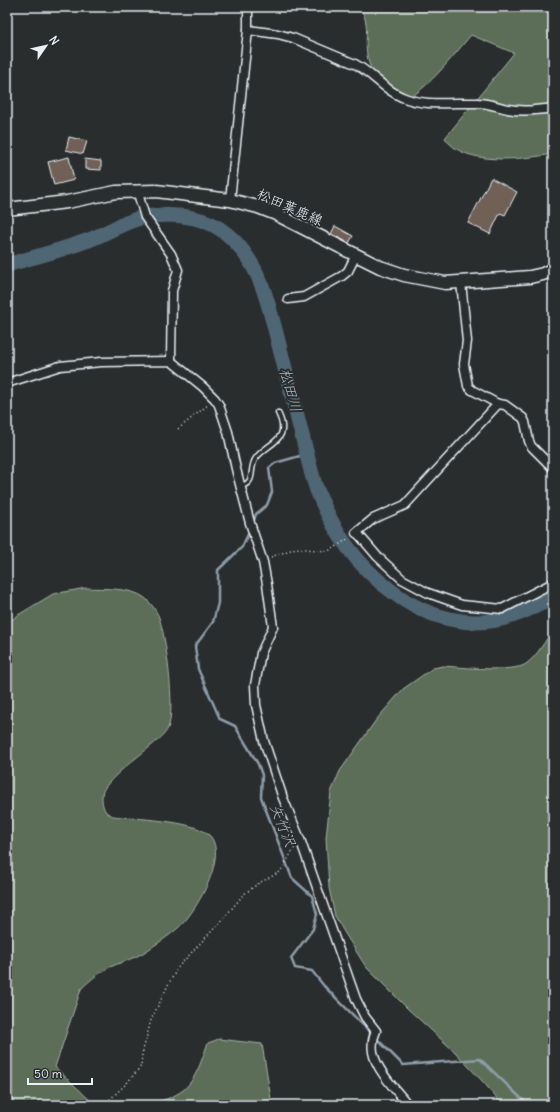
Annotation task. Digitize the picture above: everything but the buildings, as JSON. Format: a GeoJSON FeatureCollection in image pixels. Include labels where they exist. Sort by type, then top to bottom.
{"type":"FeatureCollection","features":[{"type":"Feature","properties":{"kind":"main road","name":"松田葉鹿線"},"geometry":{"type":"LineString","coordinates":[[7,209],[61,203],[116,192],[137,190],[156,191],[230,200],[258,207],[276,214],[380,267],[404,275],[445,283],[530,277],[543,274],[553,269]]}},
{"type":"Feature","properties":{"kind":"street"},"geometry":{"type":"LineString","coordinates":[[230,200],[248,30],[248,7]]}},
{"type":"Feature","properties":{"kind":"street"},"geometry":{"type":"LineString","coordinates":[[248,30],[278,34],[293,38],[355,64],[365,69],[393,93],[403,98],[435,103],[484,103],[509,109],[528,111],[553,108]]}},
{"type":"Feature","properties":{"kind":"street"},"geometry":{"type":"LineString","coordinates":[[137,190],[145,217],[171,254],[178,270],[172,291],[171,361]]}},
{"type":"Feature","properties":{"kind":"street"},"geometry":{"type":"LineString","coordinates":[[288,299],[304,297],[342,276],[348,270],[356,255]]}},
{"type":"Feature","properties":{"kind":"street"},"geometry":{"type":"LineString","coordinates":[[461,282],[467,341],[464,364],[468,386],[472,390],[498,404],[505,405],[523,418],[528,441],[553,468]]}},
{"type":"Feature","properties":{"kind":"street"},"geometry":{"type":"LineString","coordinates":[[7,383],[60,366],[101,362],[171,361],[194,378],[214,398],[222,412],[250,523],[263,562],[272,627],[260,653],[255,685],[256,706],[264,742],[283,798],[300,838],[356,999],[365,1017],[376,1031],[373,1038],[373,1052],[376,1060],[388,1079],[408,1105]]}},
{"type":"Feature","properties":{"kind":"street"},"geometry":{"type":"LineString","coordinates":[[498,404],[405,505],[373,519],[356,533],[377,556],[402,579],[428,593],[462,605],[502,609],[553,584]]}},
{"type":"Feature","properties":{"kind":"lane"},"geometry":{"type":"LineString","coordinates":[[241,486],[248,484],[250,481],[256,459],[276,442],[281,434],[283,428],[278,413]]}},
{"type":"Feature","properties":{"kind":"path"},"geometry":{"type":"LineString","coordinates":[[178,430],[199,413],[214,398]]}},
{"type":"Feature","properties":{"kind":"path"},"geometry":{"type":"LineString","coordinates":[[263,562],[292,549],[303,548],[326,552],[356,533]]}},
{"type":"Feature","properties":{"kind":"path"},"geometry":{"type":"LineString","coordinates":[[104,1105],[141,1066],[142,1054],[151,1020],[169,983],[180,966],[224,919],[244,894],[259,883],[280,872],[300,838]]}},
{"type":"Feature","properties":{"kind":"green space"},"geometry":{"type":"Polygon","coordinates":[[[360,7],[553,7],[553,154],[511,159],[480,157],[466,153],[454,147],[445,138],[514,53],[471,35],[448,63],[427,84],[417,93],[400,100],[390,96],[383,88],[371,68],[366,48],[365,20],[360,7]]]}},
{"type":"Feature","properties":{"kind":"green space"},"geometry":{"type":"Polygon","coordinates":[[[86,588],[125,590],[139,594],[147,600],[157,613],[161,624],[169,672],[171,706],[168,728],[161,738],[125,767],[107,785],[102,796],[105,810],[113,816],[177,823],[200,829],[208,834],[214,843],[215,855],[213,868],[208,883],[201,897],[185,921],[178,928],[143,953],[101,972],[81,989],[55,1067],[95,1105],[7,1105],[7,624],[18,615],[53,594],[86,588]]]}},
{"type":"Feature","properties":{"kind":"green space"},"geometry":{"type":"Polygon","coordinates":[[[553,630],[553,1105],[502,1105],[485,1084],[455,1052],[408,1009],[366,967],[335,916],[329,888],[326,838],[331,792],[340,771],[376,720],[403,689],[433,668],[443,666],[486,669],[519,667],[526,664],[534,657],[553,630]]]}},
{"type":"Feature","properties":{"kind":"green space"},"geometry":{"type":"Polygon","coordinates":[[[219,1039],[262,1044],[272,1105],[147,1105],[163,1100],[183,1090],[197,1072],[208,1043],[219,1039]]]}},
{"type":"Feature","properties":{"kind":"waterway","name":"松田川"},"geometry":{"type":"LineString","coordinates":[[7,265],[79,244],[131,221],[144,217],[169,215],[194,218],[214,225],[226,233],[241,248],[256,272],[271,313],[315,485],[339,534],[358,560],[381,583],[407,602],[435,615],[450,619],[481,622],[497,620],[512,616],[553,598]]}},
{"type":"Feature","properties":{"kind":"waterway","name":"矢竹沢"},"geometry":{"type":"LineString","coordinates":[[253,524],[256,514],[267,505],[272,492],[269,468],[275,463],[307,454]]}},
{"type":"Feature","properties":{"kind":"waterway","name":"矢竹沢"},"geometry":{"type":"LineString","coordinates":[[250,530],[242,547],[218,570],[218,603],[213,622],[195,646],[198,669],[220,719],[235,726],[258,764],[262,775],[261,797],[292,878],[312,896],[317,914],[313,929],[291,958],[295,968],[312,971],[324,986],[372,1034]]}},
{"type":"Feature","properties":{"kind":"waterway","name":"矢竹沢"},"geometry":{"type":"LineString","coordinates":[[376,1038],[403,1065],[480,1059],[527,1105]]}}]}
